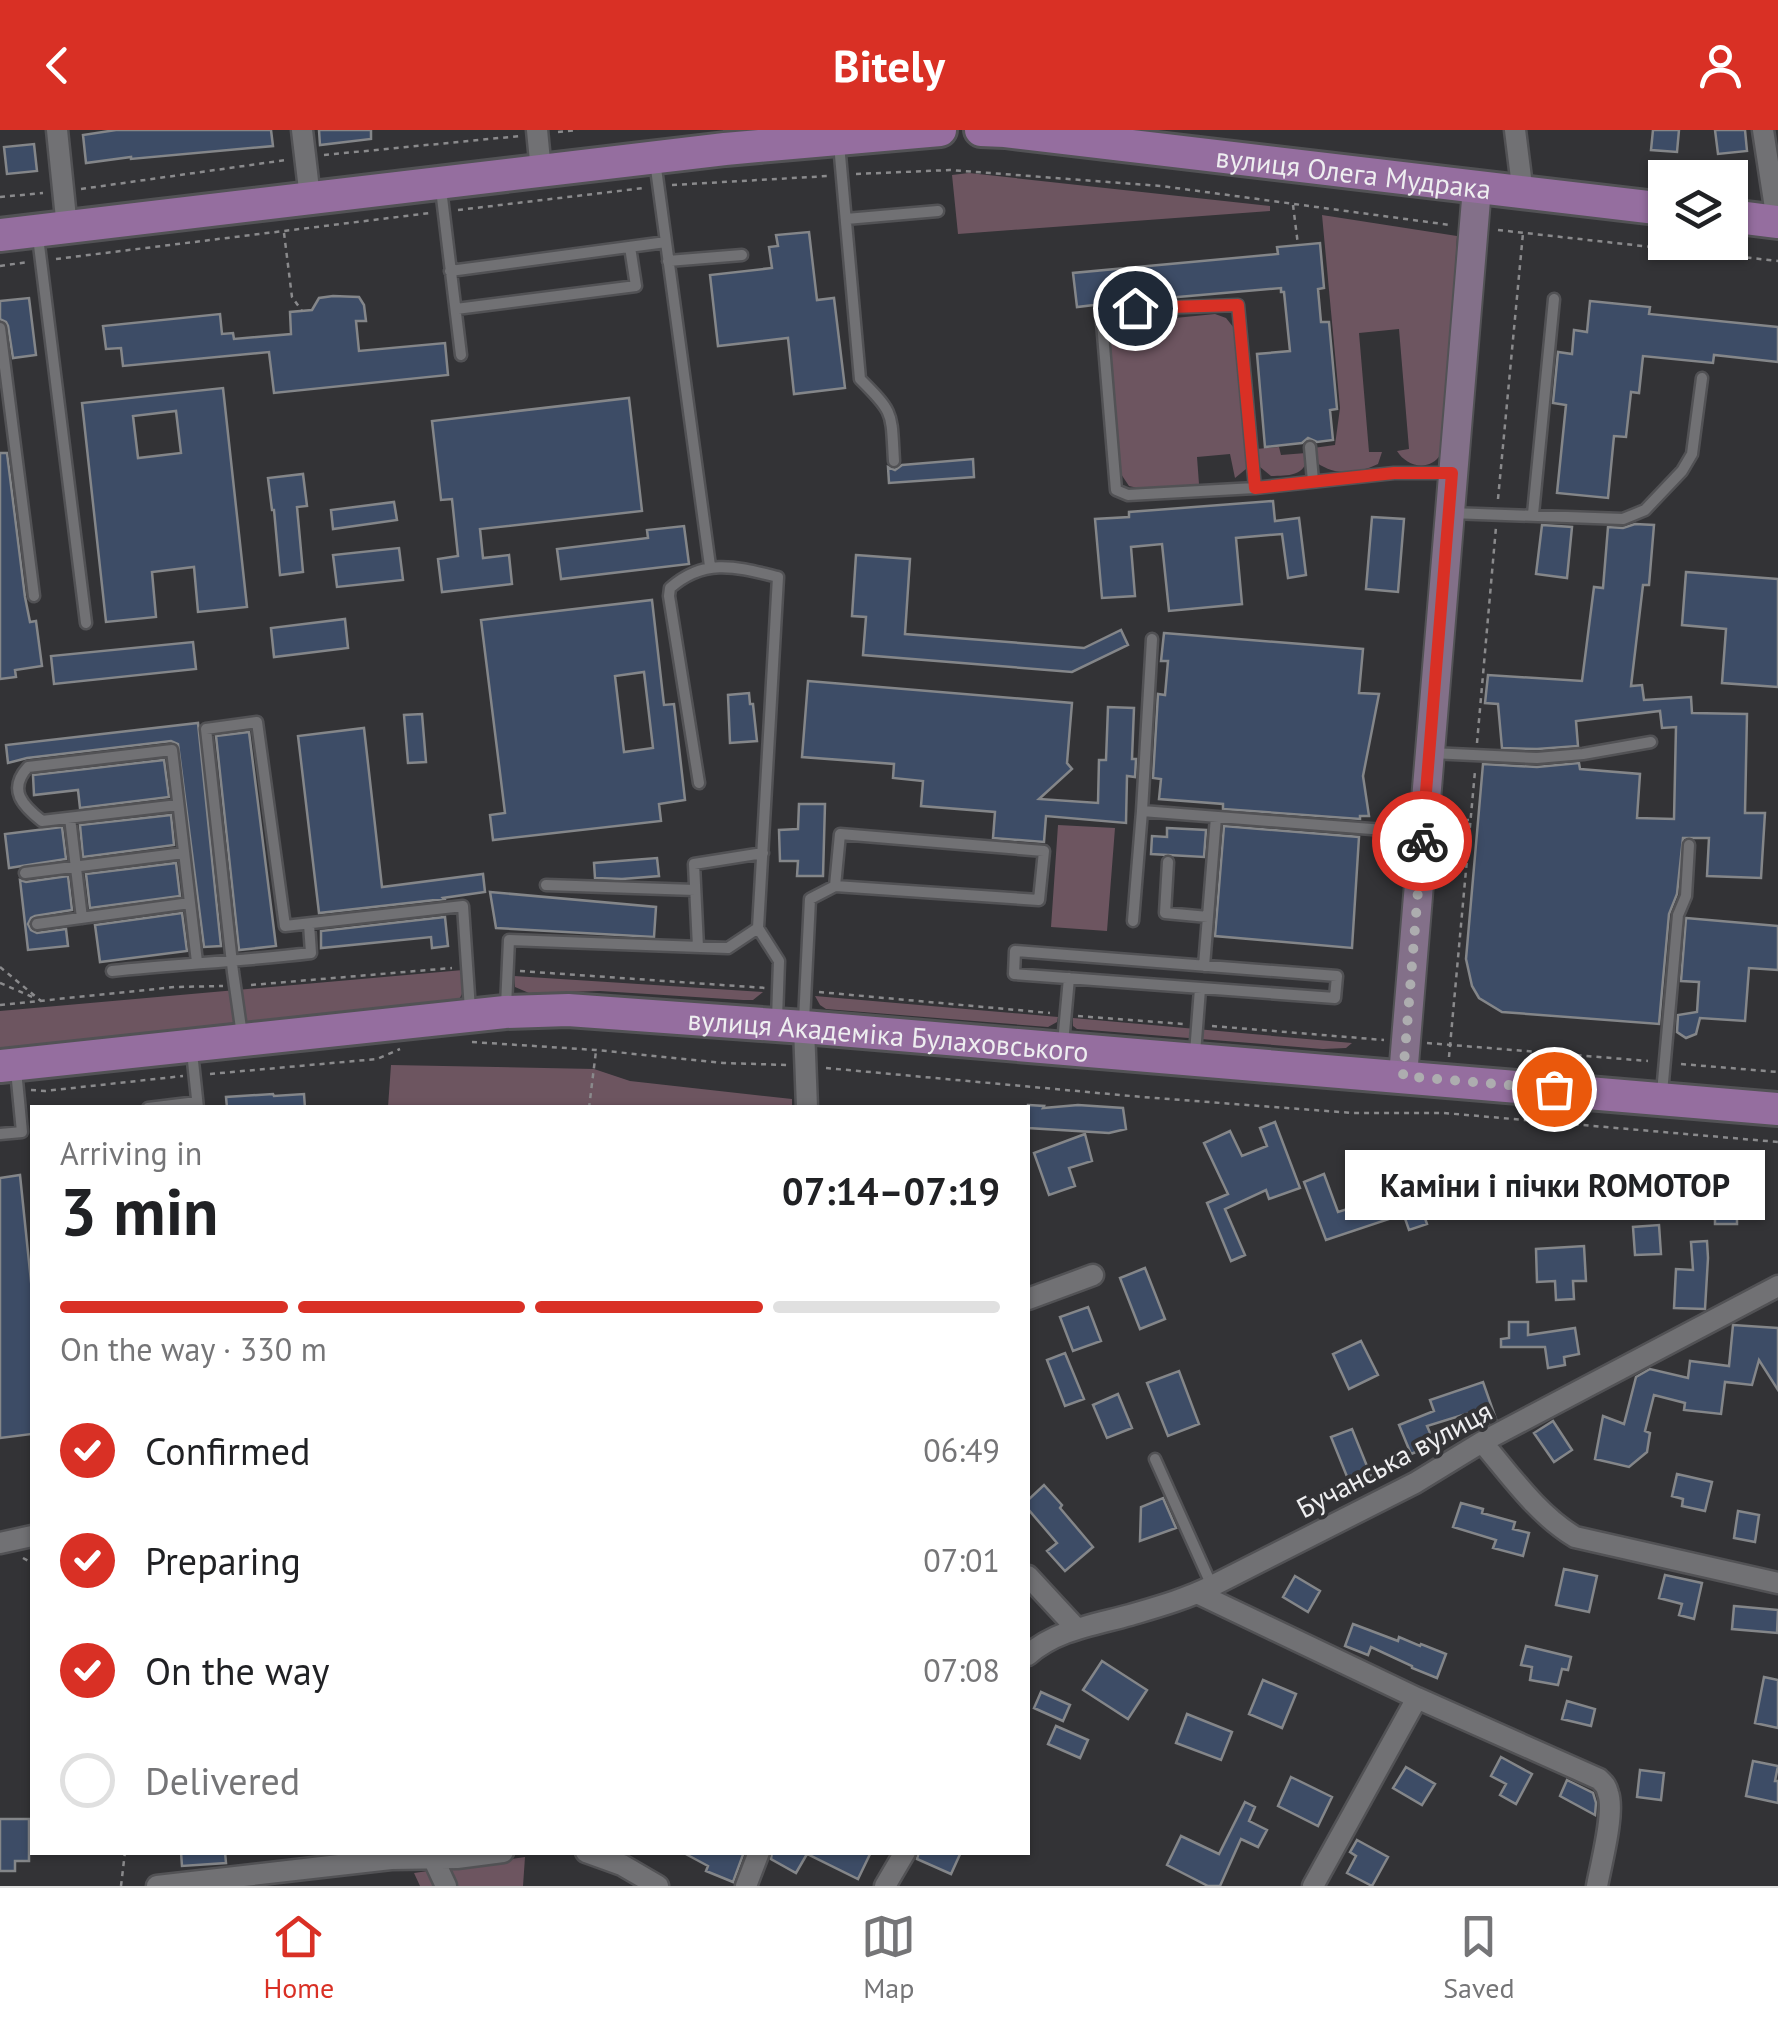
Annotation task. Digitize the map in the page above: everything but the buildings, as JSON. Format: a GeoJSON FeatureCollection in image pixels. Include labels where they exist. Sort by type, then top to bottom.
{"type":"FeatureCollection","features":[{"type":"Feature","properties":{"kind":"main road"},"geometry":{"type":"LineString","coordinates":[[0,236],[654,157],[787,136],[838,138],[940,130]]}},
{"type":"Feature","properties":{"kind":"main road","name":"вулиця Олега Мудрака"},"geometry":{"type":"LineString","coordinates":[[980,130],[1648,207]]}},
{"type":"Feature","properties":{"kind":"main road"},"geometry":{"type":"LineString","coordinates":[[1748,218],[1777,222]]}},
{"type":"Feature","properties":{"kind":"main road","name":"вулиця Академіка Булаховського"},"geometry":{"type":"LineString","coordinates":[[11,1073],[193,1060],[243,1040],[472,1029],[506,1012],[568,1010],[1778,1109]]}},
{"type":"Feature","properties":{"kind":"street"},"geometry":{"type":"LineString","coordinates":[[52,230],[56,130]]}},
{"type":"Feature","properties":{"kind":"street"},"geometry":{"type":"LineString","coordinates":[[302,130],[310,198]]}},
{"type":"Feature","properties":{"kind":"street"},"geometry":{"type":"LineString","coordinates":[[537,130],[541,171]]}},
{"type":"Feature","properties":{"kind":"street"},"geometry":{"type":"LineString","coordinates":[[1515,130],[1523,194]]}},
{"type":"Feature","properties":{"kind":"street"},"geometry":{"type":"LineString","coordinates":[[1763,130],[1777,222]]}},
{"type":"Feature","properties":{"kind":"street"},"geometry":{"type":"LineString","coordinates":[[1403,1076],[1477,188]]}},
{"type":"Feature","properties":{"kind":"street"},"geometry":{"type":"LineString","coordinates":[[790,1026],[807,1066],[807,1105]]}},
{"type":"Feature","properties":{"kind":"street"},"geometry":{"type":"LineString","coordinates":[[1030,1297],[1092,1275]]}},
{"type":"Feature","properties":{"kind":"street","name":"Бучанська вулиця"},"geometry":{"type":"LineString","coordinates":[[1030,1653],[1076,1628],[1204,1590],[1415,1483],[1482,1442],[1778,1286]]}},
{"type":"Feature","properties":{"kind":"street"},"geometry":{"type":"LineString","coordinates":[[1482,1442],[1536,1506],[1575,1537],[1778,1583]]}},
{"type":"Feature","properties":{"kind":"street"},"geometry":{"type":"LineString","coordinates":[[0,1543],[30,1536]]}},
{"type":"Feature","properties":{"kind":"street"},"geometry":{"type":"LineString","coordinates":[[1030,1578],[1076,1628]]}},
{"type":"Feature","properties":{"kind":"street"},"geometry":{"type":"LineString","coordinates":[[1204,1590],[1417,1698],[1599,1779],[1610,1797],[1610,1813],[1597,1886]]}},
{"type":"Feature","properties":{"kind":"street"},"geometry":{"type":"LineString","coordinates":[[1313,1886],[1417,1698]]}},
{"type":"Feature","properties":{"kind":"street"},"geometry":{"type":"LineString","coordinates":[[156,1886],[257,1881],[391,1859],[480,1855]]}},
{"type":"Feature","properties":{"kind":"street"},"geometry":{"type":"LineString","coordinates":[[594,1855],[658,1886]]}},
{"type":"Feature","properties":{"kind":"street"},"geometry":{"type":"LineString","coordinates":[[746,1886],[758,1855]]}},
{"type":"Feature","properties":{"kind":"street"},"geometry":{"type":"LineString","coordinates":[[885,1886],[903,1855]]}},
{"type":"Feature","properties":{"kind":"street"},"geometry":{"type":"LineString","coordinates":[[433,1858],[446,1886]]}},
{"type":"Feature","properties":{"kind":"lane"},"geometry":{"type":"LineString","coordinates":[[838,138],[860,379],[892,414],[894,461]]}},
{"type":"Feature","properties":{"kind":"lane"},"geometry":{"type":"LineString","coordinates":[[654,157],[710,566]]}},
{"type":"Feature","properties":{"kind":"lane"},"geometry":{"type":"LineString","coordinates":[[440,183],[462,355]]}},
{"type":"Feature","properties":{"kind":"lane"},"geometry":{"type":"LineString","coordinates":[[846,219],[938,210]]}},
{"type":"Feature","properties":{"kind":"lane"},"geometry":{"type":"LineString","coordinates":[[52,230],[86,623]]}},
{"type":"Feature","properties":{"kind":"lane"},"geometry":{"type":"LineString","coordinates":[[450,271],[666,242]]}},
{"type":"Feature","properties":{"kind":"lane"},"geometry":{"type":"LineString","coordinates":[[456,310],[636,286],[630,247]]}},
{"type":"Feature","properties":{"kind":"lane"},"geometry":{"type":"LineString","coordinates":[[668,261],[742,255]]}},
{"type":"Feature","properties":{"kind":"lane"},"geometry":{"type":"LineString","coordinates":[[1533,514],[1554,299]]}},
{"type":"Feature","properties":{"kind":"lane"},"geometry":{"type":"LineString","coordinates":[[1255,488],[1238,305],[1101,310],[1116,490],[1128,495],[1255,488],[1394,473],[1452,473]]}},
{"type":"Feature","properties":{"kind":"lane"},"geometry":{"type":"LineString","coordinates":[[0,328],[34,596]]}},
{"type":"Feature","properties":{"kind":"lane"},"geometry":{"type":"LineString","coordinates":[[1450,513],[1623,518],[1645,510],[1682,472],[1692,454],[1702,378]]}},
{"type":"Feature","properties":{"kind":"lane"},"geometry":{"type":"LineString","coordinates":[[1310,447],[1313,481]]}},
{"type":"Feature","properties":{"kind":"lane"},"geometry":{"type":"LineString","coordinates":[[699,783],[670,588],[710,566],[736,567],[778,577],[758,928],[779,961],[790,1026]]}},
{"type":"Feature","properties":{"kind":"lane"},"geometry":{"type":"LineString","coordinates":[[1133,921],[1152,639]]}},
{"type":"Feature","properties":{"kind":"lane"},"geometry":{"type":"LineString","coordinates":[[243,1040],[206,729],[257,722],[285,926],[463,906],[472,1029]]}},
{"type":"Feature","properties":{"kind":"lane"},"geometry":{"type":"LineString","coordinates":[[1430,753],[1538,758],[1650,742]]}},
{"type":"Feature","properties":{"kind":"lane"},"geometry":{"type":"LineString","coordinates":[[178,805],[42,822],[24,807],[18,792],[20,776],[28,767],[172,750],[198,962]]}},
{"type":"Feature","properties":{"kind":"lane"},"geometry":{"type":"LineString","coordinates":[[1142,810],[1423,833]]}},
{"type":"Feature","properties":{"kind":"lane"},"geometry":{"type":"LineString","coordinates":[[1204,966],[1216,816]]}},
{"type":"Feature","properties":{"kind":"lane"},"geometry":{"type":"LineString","coordinates":[[70,818],[82,918]]}},
{"type":"Feature","properties":{"kind":"lane"},"geometry":{"type":"LineString","coordinates":[[790,1026],[805,979],[810,899],[835,886],[1039,900],[1044,851],[840,834],[835,886]]}},
{"type":"Feature","properties":{"kind":"lane"},"geometry":{"type":"LineString","coordinates":[[1662,1098],[1678,914],[1686,896],[1689,845]]}},
{"type":"Feature","properties":{"kind":"lane"},"geometry":{"type":"LineString","coordinates":[[25,873],[184,853]]}},
{"type":"Feature","properties":{"kind":"lane"},"geometry":{"type":"LineString","coordinates":[[698,947],[694,864],[762,853]]}},
{"type":"Feature","properties":{"kind":"lane"},"geometry":{"type":"LineString","coordinates":[[1168,862],[1165,914],[1208,917]]}},
{"type":"Feature","properties":{"kind":"lane"},"geometry":{"type":"LineString","coordinates":[[546,885],[695,890]]}},
{"type":"Feature","properties":{"kind":"lane"},"geometry":{"type":"LineString","coordinates":[[38,924],[190,903]]}},
{"type":"Feature","properties":{"kind":"lane"},"geometry":{"type":"LineString","coordinates":[[112,970],[311,953],[309,924]]}},
{"type":"Feature","properties":{"kind":"lane"},"geometry":{"type":"LineString","coordinates":[[506,1012],[509,940],[728,948],[758,928]]}},
{"type":"Feature","properties":{"kind":"lane"},"geometry":{"type":"LineString","coordinates":[[1014,951],[1204,966],[1337,976],[1335,998],[1014,974],[1014,951]]}},
{"type":"Feature","properties":{"kind":"lane"},"geometry":{"type":"LineString","coordinates":[[1063,1048],[1069,978]]}},
{"type":"Feature","properties":{"kind":"lane"},"geometry":{"type":"LineString","coordinates":[[1195,1060],[1200,989]]}},
{"type":"Feature","properties":{"kind":"lane"},"geometry":{"type":"LineString","coordinates":[[193,1060],[198,1105]]}},
{"type":"Feature","properties":{"kind":"lane"},"geometry":{"type":"LineString","coordinates":[[0,1134],[27,1135],[11,1073]]}},
{"type":"Feature","properties":{"kind":"lane"},"geometry":{"type":"LineString","coordinates":[[1155,1460],[1204,1590]]}},
{"type":"Feature","properties":{"kind":"path"},"geometry":{"type":"LineString","coordinates":[[1293,203],[1298,245]]}},
{"type":"Feature","properties":{"kind":"path"},"geometry":{"type":"LineString","coordinates":[[284,231],[292,297],[302,311]]}},
{"type":"Feature","properties":{"kind":"path"},"geometry":{"type":"LineString","coordinates":[[1447,1080],[1522,232]]}},
{"type":"Feature","properties":{"kind":"path"},"geometry":{"type":"LineString","coordinates":[[0,966],[41,1001],[0,983]]}},
{"type":"Feature","properties":{"kind":"path"},"geometry":{"type":"LineString","coordinates":[[472,1029],[596,1050],[723,1062],[1354,1112],[1444,1113],[1778,1142]]}},
{"type":"Feature","properties":{"kind":"path"},"geometry":{"type":"LineString","coordinates":[[11,1073],[45,1091],[193,1060],[377,1058],[410,1045]]}},
{"type":"Feature","properties":{"kind":"path"},"geometry":{"type":"LineString","coordinates":[[589,1105],[596,1050]]}},
{"type":"Feature","properties":{"kind":"path"},"geometry":{"type":"LineString","coordinates":[[121,1886],[125,1855]]}},
{"type":"Feature","properties":{"kind":"shaded area"},"geometry":{"type":"Polygon","coordinates":[[[969,173],[1270,206],[1270,211],[958,234],[952,175],[969,173]]]}},
{"type":"Feature","properties":{"kind":"shaded area"},"geometry":{"type":"Polygon","coordinates":[[[1322,215],[1457,236],[1446,437],[1441,454],[1430,464],[1412,464],[1397,451],[1409,449],[1399,329],[1359,333],[1369,452],[1382,452],[1378,464],[1347,472],[1317,463],[1313,448],[1335,445],[1340,408],[1322,215]]]}},
{"type":"Feature","properties":{"kind":"shaded area"},"geometry":{"type":"Polygon","coordinates":[[[1215,314],[1226,318],[1234,328],[1246,469],[1235,478],[1230,454],[1197,457],[1199,484],[1142,489],[1129,486],[1121,474],[1108,338],[1125,323],[1215,314]]]}},
{"type":"Feature","properties":{"kind":"shaded area"},"geometry":{"type":"Polygon","coordinates":[[[1279,447],[1281,455],[1306,453],[1301,470],[1271,476],[1260,467],[1256,449],[1279,447]]]}},
{"type":"Feature","properties":{"kind":"shaded area"},"geometry":{"type":"Polygon","coordinates":[[[1058,825],[1115,828],[1107,931],[1051,927],[1058,825]]]}},
{"type":"Feature","properties":{"kind":"shaded area"},"geometry":{"type":"Polygon","coordinates":[[[463,970],[462,993],[454,1004],[0,1054],[0,1011],[463,970]]]}},
{"type":"Feature","properties":{"kind":"shaded area"},"geometry":{"type":"Polygon","coordinates":[[[514,976],[763,992],[753,1000],[600,991],[529,993],[515,987],[514,976]]]}},
{"type":"Feature","properties":{"kind":"shaded area"},"geometry":{"type":"Polygon","coordinates":[[[815,996],[1058,1017],[1048,1027],[826,1009],[815,996]]]}},
{"type":"Feature","properties":{"kind":"shaded area"},"geometry":{"type":"Polygon","coordinates":[[[1073,1018],[1352,1043],[1346,1048],[1323,1049],[1077,1029],[1073,1018]]]}},
{"type":"Feature","properties":{"kind":"shaded area"},"geometry":{"type":"Polygon","coordinates":[[[391,1065],[594,1069],[630,1081],[792,1099],[792,1105],[388,1105],[391,1065]]]}},
{"type":"Feature","properties":{"kind":"shaded area"},"geometry":{"type":"Polygon","coordinates":[[[525,1857],[523,1886],[420,1886],[414,1873],[525,1857]]]}},
{"type":"Feature","properties":{"kind":"way so far"},"geometry":{"type":"LineString","coordinates":[[1422,841],[1403,1076],[1554,1089]]}},
{"type":"Feature","properties":{"kind":"place","name":"Каміни і пічки ROMOTOP"},"geometry":{"type":"Point","coordinates":[1554,1089]}},
{"type":"Feature","properties":{"kind":"route"},"geometry":{"type":"LineString","coordinates":[[1135,308],[1238,305],[1255,488],[1394,473],[1452,473],[1422,841]]}}]}
